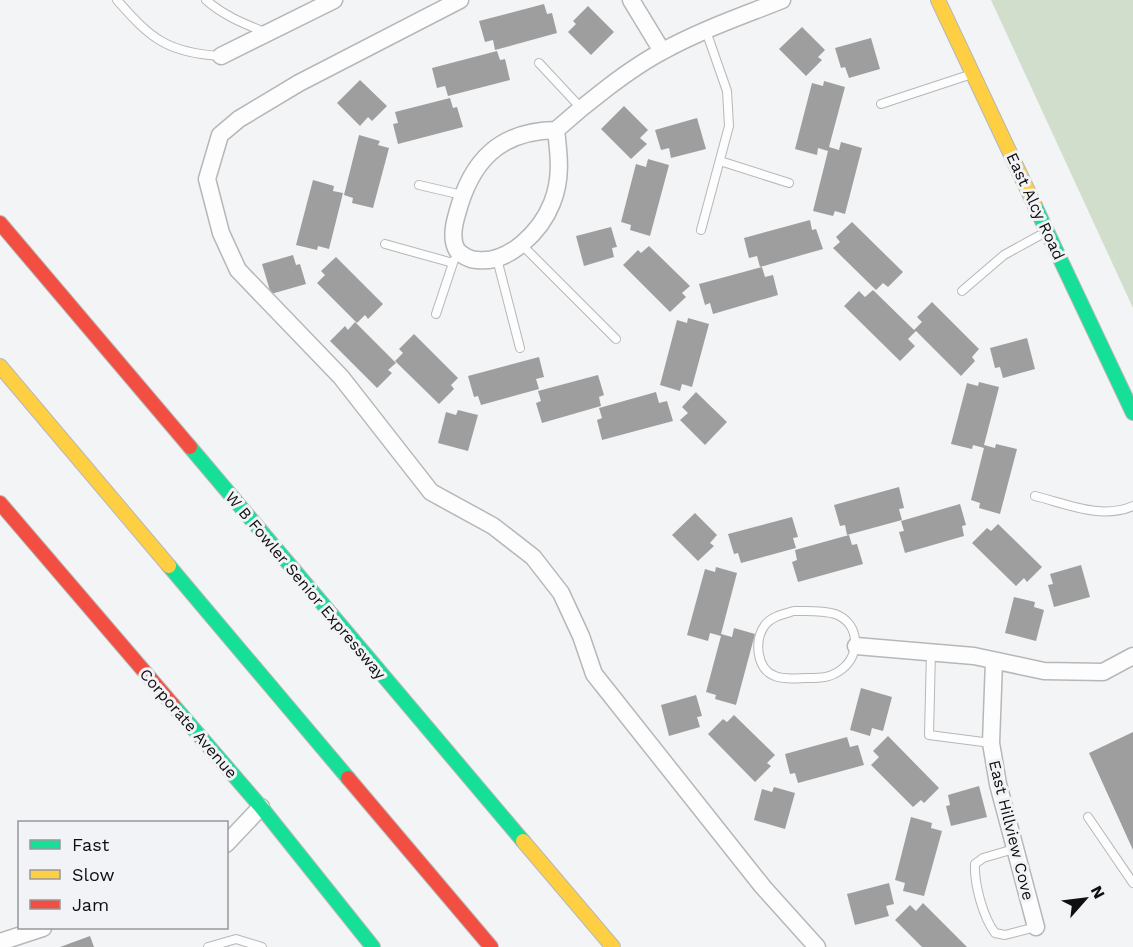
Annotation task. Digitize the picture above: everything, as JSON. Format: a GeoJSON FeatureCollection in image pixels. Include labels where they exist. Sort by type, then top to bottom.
{"type":"FeatureCollection","features":[{"type":"Feature","properties":{"kind":"main road","name":"East Alcy Road"},"geometry":{"type":"LineString","coordinates":[[938,0],[1133,412]]}},
{"type":"Feature","properties":{"kind":"main road","name":"W B Fowler Senior Expressway"},"geometry":{"type":"LineString","coordinates":[[0,223],[613,947]]}},
{"type":"Feature","properties":{"kind":"main road"},"geometry":{"type":"LineString","coordinates":[[0,366],[491,947]]}},
{"type":"Feature","properties":{"kind":"main road","name":"Corporate Avenue"},"geometry":{"type":"LineString","coordinates":[[0,503],[261,807],[373,947]]}},
{"type":"Feature","properties":{"kind":"street"},"geometry":{"type":"LineString","coordinates":[[221,56],[334,0]]}},
{"type":"Feature","properties":{"kind":"street"},"geometry":{"type":"LineString","coordinates":[[460,0],[299,83],[239,118],[220,135],[207,179],[221,233],[238,270],[341,377],[431,492],[493,526],[533,557],[561,593],[581,636],[594,674],[763,887],[817,947]]}},
{"type":"Feature","properties":{"kind":"street"},"geometry":{"type":"LineString","coordinates":[[630,0],[662,51]]}},
{"type":"Feature","properties":{"kind":"street"},"geometry":{"type":"LineString","coordinates":[[556,130],[559,159],[556,192],[544,218],[521,244],[496,259],[471,260],[456,257],[455,222],[462,195],[478,165],[490,151],[518,135],[536,130],[556,130],[581,108],[662,51],[782,0]]}},
{"type":"Feature","properties":{"kind":"street"},"geometry":{"type":"LineString","coordinates":[[856,646],[931,651],[1044,671],[1103,672],[1133,656]]}},
{"type":"Feature","properties":{"kind":"street","name":"East Hillview Cove"},"geometry":{"type":"LineString","coordinates":[[994,661],[991,743],[998,784],[1036,927]]}},
{"type":"Feature","properties":{"kind":"street"},"geometry":{"type":"LineString","coordinates":[[228,842],[261,807]]}},
{"type":"Feature","properties":{"kind":"street"},"geometry":{"type":"LineString","coordinates":[[0,942],[37,929]]}},
{"type":"Feature","properties":{"kind":"lane"},"geometry":{"type":"LineString","coordinates":[[117,0],[137,23],[162,44],[195,55],[221,56]]}},
{"type":"Feature","properties":{"kind":"lane"},"geometry":{"type":"LineString","coordinates":[[206,0],[237,22],[267,33]]}},
{"type":"Feature","properties":{"kind":"lane"},"geometry":{"type":"LineString","coordinates":[[701,230],[729,126],[727,92],[706,31]]}},
{"type":"Feature","properties":{"kind":"lane"},"geometry":{"type":"LineString","coordinates":[[539,63],[581,108]]}},
{"type":"Feature","properties":{"kind":"lane"},"geometry":{"type":"LineString","coordinates":[[881,104],[973,74]]}},
{"type":"Feature","properties":{"kind":"lane"},"geometry":{"type":"LineString","coordinates":[[720,161],[789,183]]}},
{"type":"Feature","properties":{"kind":"lane"},"geometry":{"type":"LineString","coordinates":[[419,185],[462,195]]}},
{"type":"Feature","properties":{"kind":"lane"},"geometry":{"type":"LineString","coordinates":[[962,291],[1004,255],[1047,231]]}},
{"type":"Feature","properties":{"kind":"lane"},"geometry":{"type":"LineString","coordinates":[[385,244],[456,257],[436,314]]}},
{"type":"Feature","properties":{"kind":"lane"},"geometry":{"type":"LineString","coordinates":[[521,244],[616,339]]}},
{"type":"Feature","properties":{"kind":"lane"},"geometry":{"type":"LineString","coordinates":[[496,259],[520,348]]}},
{"type":"Feature","properties":{"kind":"lane"},"geometry":{"type":"LineString","coordinates":[[1035,496],[1097,512],[1120,511],[1133,506]]}},
{"type":"Feature","properties":{"kind":"lane"},"geometry":{"type":"LineString","coordinates":[[794,611],[836,614],[853,629],[856,646],[853,657],[843,669],[823,678],[777,677],[768,672],[759,658],[761,632],[766,624],[775,617],[794,611]]}},
{"type":"Feature","properties":{"kind":"lane"},"geometry":{"type":"LineString","coordinates":[[931,651],[929,735],[991,743]]}},
{"type":"Feature","properties":{"kind":"lane"},"geometry":{"type":"LineString","coordinates":[[1088,816],[1133,883]]}},
{"type":"Feature","properties":{"kind":"lane"},"geometry":{"type":"LineString","coordinates":[[1014,849],[983,858],[975,864],[975,874],[989,925],[995,933],[1005,935],[1036,927]]}},
{"type":"Feature","properties":{"kind":"lane"},"geometry":{"type":"LineString","coordinates":[[208,947],[236,939],[262,947]]}},
{"type":"Feature","properties":{"kind":"green space"},"geometry":{"type":"Polygon","coordinates":[[[991,0],[1133,0],[1133,308],[991,0]]]}},
{"type":"Feature","properties":{"kind":"building"},"geometry":{"type":"Polygon","coordinates":[[[544,4],[547,14],[552,13],[557,33],[495,50],[493,40],[485,42],[479,21],[544,4]]]}},
{"type":"Feature","properties":{"kind":"building"},"geometry":{"type":"Polygon","coordinates":[[[588,6],[614,32],[591,55],[568,32],[576,24],[573,21],[588,6]]]}},
{"type":"Feature","properties":{"kind":"building"},"geometry":{"type":"Polygon","coordinates":[[[802,27],[825,50],[818,57],[822,60],[806,76],[779,49],[802,27]]]}},
{"type":"Feature","properties":{"kind":"building"},"geometry":{"type":"Polygon","coordinates":[[[871,38],[880,69],[849,78],[845,67],[841,68],[835,48],[871,38]]]}},
{"type":"Feature","properties":{"kind":"building"},"geometry":{"type":"Polygon","coordinates":[[[497,51],[500,60],[505,59],[510,80],[448,96],[445,86],[437,88],[432,68],[497,51]]]}},
{"type":"Feature","properties":{"kind":"building"},"geometry":{"type":"Polygon","coordinates":[[[360,80],[387,106],[372,121],[368,117],[360,126],[337,103],[360,80]]]}},
{"type":"Feature","properties":{"kind":"building"},"geometry":{"type":"Polygon","coordinates":[[[824,81],[845,87],[829,147],[839,150],[841,142],[862,148],[845,214],[835,211],[833,216],[813,211],[828,151],[818,148],[817,155],[795,149],[812,83],[823,86],[824,81]]]}},
{"type":"Feature","properties":{"kind":"building"},"geometry":{"type":"Polygon","coordinates":[[[450,98],[453,108],[457,107],[463,127],[398,144],[393,124],[398,123],[395,112],[450,98]]]}},
{"type":"Feature","properties":{"kind":"building"},"geometry":{"type":"Polygon","coordinates":[[[624,106],[648,130],[640,138],[647,144],[631,159],[601,129],[624,106]]]}},
{"type":"Feature","properties":{"kind":"building"},"geometry":{"type":"Polygon","coordinates":[[[697,118],[706,149],[671,158],[669,148],[661,150],[655,130],[697,118]]]}},
{"type":"Feature","properties":{"kind":"building"},"geometry":{"type":"Polygon","coordinates":[[[359,135],[380,141],[378,145],[389,148],[373,208],[352,203],[353,198],[344,195],[359,135]]]}},
{"type":"Feature","properties":{"kind":"building"},"geometry":{"type":"Polygon","coordinates":[[[648,159],[669,165],[650,236],[630,230],[631,225],[621,222],[636,164],[646,167],[648,159]]]}},
{"type":"Feature","properties":{"kind":"building"},"geometry":{"type":"Polygon","coordinates":[[[313,180],[334,186],[333,191],[343,193],[329,249],[318,246],[317,250],[296,245],[313,180]]]}},
{"type":"Feature","properties":{"kind":"building"},"geometry":{"type":"Polygon","coordinates":[[[810,220],[812,230],[816,229],[823,249],[760,267],[757,256],[749,258],[744,238],[810,220]]]}},
{"type":"Feature","properties":{"kind":"building"},"geometry":{"type":"Polygon","coordinates":[[[852,222],[903,272],[888,287],[883,283],[876,290],[833,248],[840,242],[836,237],[852,222]]]}},
{"type":"Feature","properties":{"kind":"building"},"geometry":{"type":"Polygon","coordinates":[[[611,227],[617,247],[612,248],[614,257],[584,266],[576,236],[611,227]]]}},
{"type":"Feature","properties":{"kind":"building"},"geometry":{"type":"Polygon","coordinates":[[[649,246],[690,286],[682,293],[686,297],[670,312],[623,265],[638,250],[641,253],[649,246]]]}},
{"type":"Feature","properties":{"kind":"building"},"geometry":{"type":"Polygon","coordinates":[[[293,255],[296,265],[300,264],[306,284],[271,294],[262,264],[293,255]]]}},
{"type":"Feature","properties":{"kind":"building"},"geometry":{"type":"Polygon","coordinates":[[[336,257],[383,304],[368,319],[365,315],[357,323],[317,283],[325,275],[321,271],[336,257]]]}},
{"type":"Feature","properties":{"kind":"building"},"geometry":{"type":"Polygon","coordinates":[[[762,267],[765,277],[773,275],[778,295],[713,314],[710,303],[705,305],[699,284],[762,267]]]}},
{"type":"Feature","properties":{"kind":"building"},"geometry":{"type":"Polygon","coordinates":[[[873,290],[914,330],[922,322],[917,317],[932,302],[979,349],[972,357],[975,361],[961,376],[916,331],[908,339],[915,346],[900,361],[844,306],[859,291],[865,297],[873,290]]]}},
{"type":"Feature","properties":{"kind":"building"},"geometry":{"type":"Polygon","coordinates":[[[688,318],[709,324],[692,387],[682,384],[680,391],[660,385],[677,320],[687,323],[688,318]]]}},
{"type":"Feature","properties":{"kind":"building"},"geometry":{"type":"Polygon","coordinates":[[[355,322],[396,363],[388,370],[392,373],[377,388],[330,341],[345,326],[348,330],[355,322]]]}},
{"type":"Feature","properties":{"kind":"building"},"geometry":{"type":"Polygon","coordinates":[[[414,334],[458,378],[451,385],[454,389],[439,404],[395,361],[403,353],[399,349],[414,334]]]}},
{"type":"Feature","properties":{"kind":"building"},"geometry":{"type":"Polygon","coordinates":[[[1027,338],[1035,369],[1003,378],[1000,367],[995,368],[990,348],[1027,338]]]}},
{"type":"Feature","properties":{"kind":"building"},"geometry":{"type":"Polygon","coordinates":[[[539,357],[544,377],[536,379],[539,389],[481,405],[478,396],[474,397],[468,376],[539,357]]]}},
{"type":"Feature","properties":{"kind":"building"},"geometry":{"type":"Polygon","coordinates":[[[598,375],[604,395],[599,397],[601,406],[542,423],[536,403],[541,401],[538,391],[598,375]]]}},
{"type":"Feature","properties":{"kind":"building"},"geometry":{"type":"Polygon","coordinates":[[[979,382],[999,387],[984,445],[995,448],[996,444],[1017,449],[1000,514],[979,508],[980,503],[971,500],[984,448],[973,445],[972,449],[951,444],[967,383],[978,386],[979,382]]]}},
{"type":"Feature","properties":{"kind":"building"},"geometry":{"type":"Polygon","coordinates":[[[656,392],[659,403],[667,401],[673,421],[602,440],[597,420],[602,418],[599,408],[656,392]]]}},
{"type":"Feature","properties":{"kind":"building"},"geometry":{"type":"Polygon","coordinates":[[[696,392],[727,422],[705,445],[680,420],[688,413],[682,407],[696,392]]]}},
{"type":"Feature","properties":{"kind":"building"},"geometry":{"type":"Polygon","coordinates":[[[458,410],[478,415],[468,451],[438,443],[446,412],[456,415],[458,410]]]}},
{"type":"Feature","properties":{"kind":"building"},"geometry":{"type":"Polygon","coordinates":[[[899,487],[904,508],[899,509],[902,520],[847,535],[845,525],[840,526],[834,505],[899,487]]]}},
{"type":"Feature","properties":{"kind":"building"},"geometry":{"type":"Polygon","coordinates":[[[960,504],[966,525],[962,526],[964,536],[905,553],[899,532],[904,531],[901,521],[960,504]]]}},
{"type":"Feature","properties":{"kind":"building"},"geometry":{"type":"Polygon","coordinates":[[[695,513],[717,535],[710,543],[714,546],[698,561],[672,535],[695,513]]]}},
{"type":"Feature","properties":{"kind":"building"},"geometry":{"type":"Polygon","coordinates":[[[792,517],[798,537],[793,538],[796,548],[741,563],[738,553],[734,554],[728,534],[792,517]]]}},
{"type":"Feature","properties":{"kind":"building"},"geometry":{"type":"Polygon","coordinates":[[[998,524],[1042,567],[1027,582],[1024,578],[1016,586],[972,543],[987,528],[991,531],[998,524]]]}},
{"type":"Feature","properties":{"kind":"building"},"geometry":{"type":"Polygon","coordinates":[[[849,535],[852,545],[857,544],[863,564],[798,582],[792,562],[797,560],[795,550],[849,535]]]}},
{"type":"Feature","properties":{"kind":"building"},"geometry":{"type":"Polygon","coordinates":[[[1081,565],[1090,597],[1054,607],[1048,585],[1053,584],[1050,574],[1081,565]]]}},
{"type":"Feature","properties":{"kind":"building"},"geometry":{"type":"Polygon","coordinates":[[[716,567],[737,573],[721,634],[732,637],[734,628],[755,634],[736,705],[715,699],[716,695],[706,692],[721,636],[710,633],[708,641],[687,635],[705,569],[715,572],[716,567]]]}},
{"type":"Feature","properties":{"kind":"building"},"geometry":{"type":"Polygon","coordinates":[[[1014,597],[1035,602],[1034,607],[1044,610],[1036,641],[1005,633],[1014,597]]]}},
{"type":"Feature","properties":{"kind":"building"},"geometry":{"type":"Polygon","coordinates":[[[861,688],[892,697],[883,731],[872,728],[870,736],[850,730],[861,688]]]}},
{"type":"Feature","properties":{"kind":"building"},"geometry":{"type":"Polygon","coordinates":[[[696,695],[702,716],[697,717],[700,727],[669,736],[661,705],[696,695]]]}},
{"type":"Feature","properties":{"kind":"building"},"geometry":{"type":"Polygon","coordinates":[[[734,715],[775,755],[767,763],[771,766],[755,782],[708,734],[723,719],[727,722],[734,715]]]}},
{"type":"Feature","properties":{"kind":"building"},"geometry":{"type":"Polygon","coordinates":[[[1133,732],[1133,850],[1089,753],[1133,732]]]}},
{"type":"Feature","properties":{"kind":"building"},"geometry":{"type":"Polygon","coordinates":[[[888,736],[939,788],[924,803],[921,800],[913,807],[871,765],[879,757],[873,751],[888,736]]]}},
{"type":"Feature","properties":{"kind":"building"},"geometry":{"type":"Polygon","coordinates":[[[847,737],[850,747],[858,745],[864,765],[798,783],[795,773],[790,774],[785,754],[847,737]]]}},
{"type":"Feature","properties":{"kind":"building"},"geometry":{"type":"Polygon","coordinates":[[[979,786],[987,817],[951,826],[946,806],[950,805],[948,795],[979,786]]]}},
{"type":"Feature","properties":{"kind":"building"},"geometry":{"type":"Polygon","coordinates":[[[774,787],[795,793],[785,829],[754,820],[762,789],[772,792],[774,787]]]}},
{"type":"Feature","properties":{"kind":"building"},"geometry":{"type":"Polygon","coordinates":[[[911,817],[932,823],[931,828],[942,831],[924,896],[903,891],[905,883],[895,880],[911,817]]]}},
{"type":"Feature","properties":{"kind":"building"},"geometry":{"type":"Polygon","coordinates":[[[889,883],[894,904],[886,906],[889,916],[855,925],[847,894],[889,883]]]}},
{"type":"Feature","properties":{"kind":"building"},"geometry":{"type":"Polygon","coordinates":[[[923,903],[967,947],[922,947],[895,920],[910,905],[916,911],[923,903]]]}},
{"type":"Feature","properties":{"kind":"building"},"geometry":{"type":"Polygon","coordinates":[[[90,936],[94,947],[60,947],[90,936]]]}},
{"type":"Feature","properties":{"kind":"traffic: fast"},"geometry":{"type":"LineString","coordinates":[[1035,206],[1133,413]]}},
{"type":"Feature","properties":{"kind":"traffic: fast"},"geometry":{"type":"LineString","coordinates":[[190,447],[523,841]]}},
{"type":"Feature","properties":{"kind":"traffic: fast"},"geometry":{"type":"LineString","coordinates":[[169,566],[348,778]]}},
{"type":"Feature","properties":{"kind":"traffic: fast"},"geometry":{"type":"LineString","coordinates":[[173,705],[261,807],[373,947]]}},
{"type":"Feature","properties":{"kind":"traffic: slow"},"geometry":{"type":"LineString","coordinates":[[938,0],[1035,206]]}},
{"type":"Feature","properties":{"kind":"traffic: slow"},"geometry":{"type":"LineString","coordinates":[[0,366],[169,566]]}},
{"type":"Feature","properties":{"kind":"traffic: slow"},"geometry":{"type":"LineString","coordinates":[[523,841],[613,947]]}},
{"type":"Feature","properties":{"kind":"traffic: jam"},"geometry":{"type":"LineString","coordinates":[[0,223],[190,447]]}},
{"type":"Feature","properties":{"kind":"traffic: jam"},"geometry":{"type":"LineString","coordinates":[[0,503],[173,705]]}},
{"type":"Feature","properties":{"kind":"traffic: jam"},"geometry":{"type":"LineString","coordinates":[[348,778],[491,947]]}}]}
